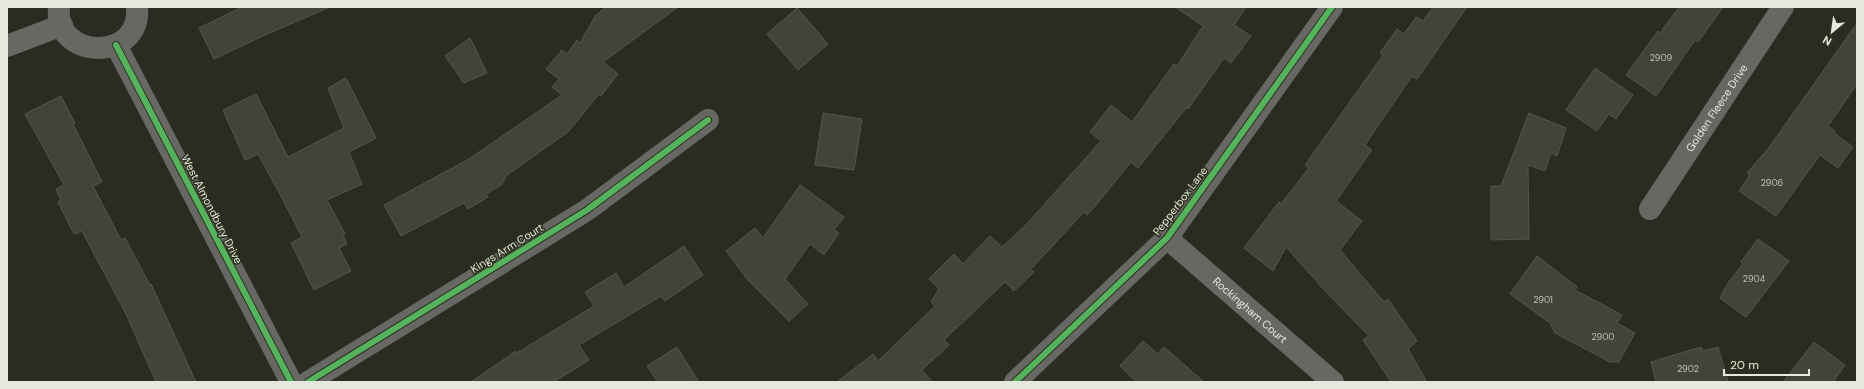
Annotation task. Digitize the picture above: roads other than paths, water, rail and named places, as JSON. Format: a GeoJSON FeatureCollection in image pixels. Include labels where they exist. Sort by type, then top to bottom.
{"type":"FeatureCollection","features":[{"type":"Feature","properties":{"kind":"street"},"geometry":{"type":"LineString","coordinates":[[7,46],[60,16],[68,35],[78,44],[90,48],[103,49],[116,45],[126,37],[134,26],[138,13],[137,7]]}},
{"type":"Feature","properties":{"kind":"street","name":"Pepperbox Lane"},"geometry":{"type":"LineString","coordinates":[[1016,382],[1166,238],[1332,7]]}},
{"type":"Feature","properties":{"kind":"street","name":"Golden Fleece Drive"},"geometry":{"type":"LineString","coordinates":[[1650,209],[1783,7]]}},
{"type":"Feature","properties":{"kind":"street","name":"West Almondbury Drive"},"geometry":{"type":"LineString","coordinates":[[116,45],[291,382]]}},
{"type":"Feature","properties":{"kind":"street","name":"Kings Arm Court"},"geometry":{"type":"LineString","coordinates":[[308,382],[587,210],[708,120]]}},
{"type":"Feature","properties":{"kind":"street","name":"Rockingham Court"},"geometry":{"type":"LineString","coordinates":[[1166,238],[1333,382]]}}]}
